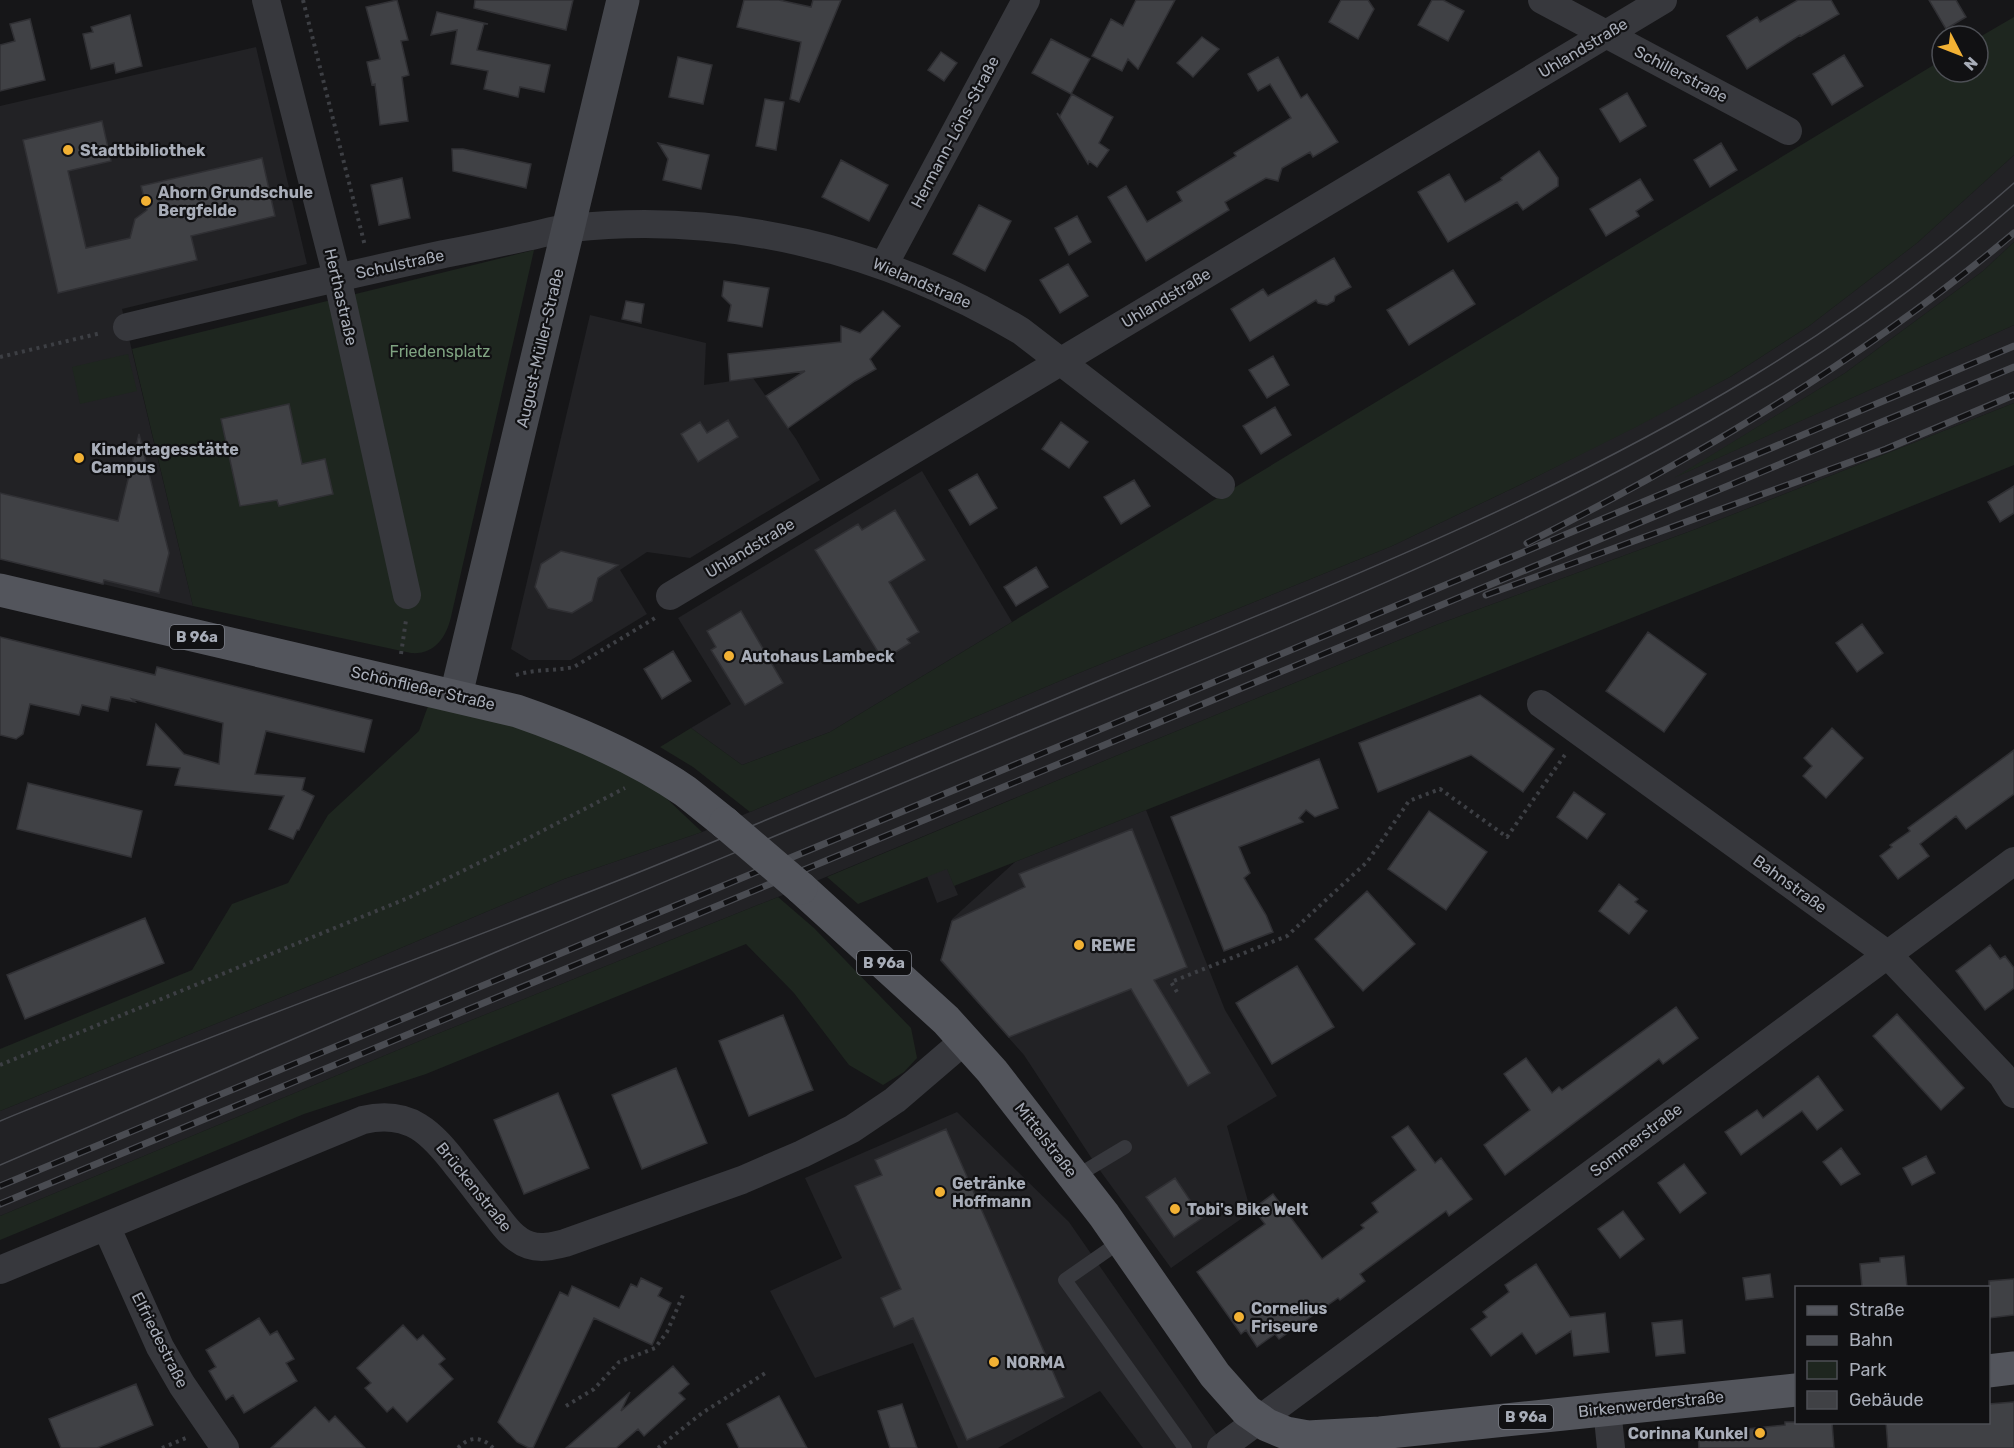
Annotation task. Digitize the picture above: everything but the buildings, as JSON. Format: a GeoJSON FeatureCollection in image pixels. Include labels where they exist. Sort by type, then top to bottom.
{"type":"FeatureCollection","features":[{"type":"Feature","properties":{"kind":"main road","name":"August-Müller-Straße"},"geometry":{"type":"LineString","coordinates":[[456,695],[623,0]]}},
{"type":"Feature","properties":{"kind":"main road","name":"Schönfließer Straße"},"geometry":{"type":"LineString","coordinates":[[0,590],[506,707],[547,722],[609,749],[655,772],[685,791],[725,822],[801,888]]}},
{"type":"Feature","properties":{"kind":"main road","name":"Mittelstraße"},"geometry":{"type":"LineString","coordinates":[[801,888],[926,1001],[965,1040],[1018,1103],[1075,1177],[1215,1375],[1236,1400],[1259,1420]]}},
{"type":"Feature","properties":{"kind":"main road"},"geometry":{"type":"LineString","coordinates":[[1990,1371],[2014,1368]]}},
{"type":"Feature","properties":{"kind":"main road","name":"Birkenwerderstraße"},"geometry":{"type":"LineString","coordinates":[[1259,1420],[1286,1433],[1320,1437],[1380,1433],[1795,1390]]}},
{"type":"Feature","properties":{"kind":"street","name":"Herthastraße"},"geometry":{"type":"LineString","coordinates":[[266,0],[337,277],[407,595]]}},
{"type":"Feature","properties":{"kind":"street","name":"Hermann-Löns-Straße"},"geometry":{"type":"LineString","coordinates":[[885,265],[1026,0]]}},
{"type":"Feature","properties":{"kind":"street","name":"Schillerstraße"},"geometry":{"type":"LineString","coordinates":[[1542,0],[1788,131]]}},
{"type":"Feature","properties":{"kind":"street","name":"Uhlandstraße"},"geometry":{"type":"LineString","coordinates":[[670,596],[1663,0]]}},
{"type":"Feature","properties":{"kind":"street","name":"Wielandstraße"},"geometry":{"type":"LineString","coordinates":[[568,228],[668,225],[754,232],[798,240],[885,265],[953,294],[1021,331],[1221,485]]}},
{"type":"Feature","properties":{"kind":"street","name":"Schulstraße"},"geometry":{"type":"LineString","coordinates":[[127,327],[337,277],[568,228]]}},
{"type":"Feature","properties":{"kind":"street","name":"Bahnstraße"},"geometry":{"type":"LineString","coordinates":[[1541,704],[1887,954],[2002,1075],[2014,1094]]}},
{"type":"Feature","properties":{"kind":"street","name":"Sommerstraße"},"geometry":{"type":"LineString","coordinates":[[1221,1448],[2014,861]]}},
{"type":"Feature","properties":{"kind":"street","name":"Brückenstraße"},"geometry":{"type":"LineString","coordinates":[[0,1270],[352,1124],[379,1116],[398,1117],[414,1123],[429,1133],[513,1235],[528,1245],[550,1247],[731,1183],[802,1154],[852,1129],[896,1100],[965,1040]]}},
{"type":"Feature","properties":{"kind":"street","name":"Elfriedestraße"},"geometry":{"type":"LineString","coordinates":[[106,1226],[160,1347],[182,1385],[225,1448]]}},
{"type":"Feature","properties":{"kind":"street"},"geometry":{"type":"LineString","coordinates":[[1607,1408],[1611,1448]]}},
{"type":"Feature","properties":{"kind":"lane"},"geometry":{"type":"LineString","coordinates":[[1075,1177],[1125,1147]]}},
{"type":"Feature","properties":{"kind":"lane"},"geometry":{"type":"LineString","coordinates":[[1121,1241],[1065,1280],[1183,1444]]}},
{"type":"Feature","properties":{"kind":"path"},"geometry":{"type":"LineString","coordinates":[[303,0],[371,270]]}},
{"type":"Feature","properties":{"kind":"path"},"geometry":{"type":"LineString","coordinates":[[0,357],[127,327]]}},
{"type":"Feature","properties":{"kind":"path"},"geometry":{"type":"LineString","coordinates":[[395,681],[406,624],[407,595]]}},
{"type":"Feature","properties":{"kind":"path"},"geometry":{"type":"LineString","coordinates":[[516,675],[535,670],[564,669],[584,662],[661,615],[670,596]]}},
{"type":"Feature","properties":{"kind":"path"},"geometry":{"type":"LineString","coordinates":[[1177,992],[1171,982],[1287,936],[1367,862],[1410,801],[1440,789],[1507,837],[1581,732]]}},
{"type":"Feature","properties":{"kind":"path"},"geometry":{"type":"LineString","coordinates":[[0,1065],[408,898],[655,772]]}},
{"type":"Feature","properties":{"kind":"path"},"geometry":{"type":"LineString","coordinates":[[566,1406],[594,1389],[619,1362],[655,1348],[667,1332],[683,1295]]}},
{"type":"Feature","properties":{"kind":"path"},"geometry":{"type":"LineString","coordinates":[[658,1448],[710,1408],[767,1372]]}},
{"type":"Feature","properties":{"kind":"path"},"geometry":{"type":"LineString","coordinates":[[458,1448],[469,1439],[476,1438],[483,1440],[493,1448]]}},
{"type":"Feature","properties":{"kind":"shaded area","name":"Ahorn Grundschule Bergfelde"},"geometry":{"type":"Polygon","coordinates":[[[256,47],[307,264],[122,309],[193,606],[0,559],[0,106],[256,47]]]}},
{"type":"Feature","properties":{"kind":"shaded area"},"geometry":{"type":"Polygon","coordinates":[[[2014,155],[2014,242],[1983,271],[1845,373],[1680,475],[2014,325],[2014,403],[1696,529],[1436,625],[778,897],[422,1040],[0,1216],[0,1111],[344,972],[564,879],[702,832],[1074,675],[1392,546],[1530,480],[1730,377],[1809,326],[1917,243],[2014,155]]]}},
{"type":"Feature","properties":{"kind":"shaded area"},"geometry":{"type":"Polygon","coordinates":[[[590,315],[706,343],[704,385],[753,378],[796,439],[820,480],[690,558],[647,552],[620,570],[647,614],[571,660],[529,660],[511,649],[590,315]]]}},
{"type":"Feature","properties":{"kind":"shaded area"},"geometry":{"type":"Polygon","coordinates":[[[922,471],[1012,622],[830,732],[742,765],[691,728],[731,704],[678,618],[922,471]]]}},
{"type":"Feature","properties":{"kind":"shaded area"},"geometry":{"type":"Polygon","coordinates":[[[1146,810],[1225,1010],[1277,1096],[1227,1126],[1251,1212],[1171,1268],[1096,1165],[1024,1055],[940,961],[952,919],[1015,862],[1146,810]]]}},
{"type":"Feature","properties":{"kind":"shaded area"},"geometry":{"type":"Polygon","coordinates":[[[947,868],[958,895],[937,903],[927,876],[947,868]]]}},
{"type":"Feature","properties":{"kind":"shaded area"},"geometry":{"type":"Polygon","coordinates":[[[957,1112],[1069,1222],[1226,1448],[1143,1448],[1100,1391],[998,1448],[958,1448],[913,1343],[815,1378],[770,1291],[842,1258],[805,1178],[957,1112]]]}},
{"type":"Feature","properties":{"kind":"green space"},"geometry":{"type":"Polygon","coordinates":[[[2014,17],[2014,155],[1917,243],[1809,326],[1730,377],[1530,480],[1392,546],[1074,675],[750,812],[693,767],[660,747],[691,728],[742,765],[830,732],[1930,67],[1930,84],[1990,84],[1990,31],[2014,17]]]}},
{"type":"Feature","properties":{"kind":"green space"},"geometry":{"type":"Polygon","coordinates":[[[2014,242],[2014,325],[1674,478],[1845,373],[1983,271],[2014,242]]]}},
{"type":"Feature","properties":{"kind":"green space","name":"Friedensplatz"},"geometry":{"type":"Polygon","coordinates":[[[534,250],[451,617],[446,632],[438,644],[426,651],[411,653],[193,606],[132,349],[534,250]]]}},
{"type":"Feature","properties":{"kind":"green space"},"geometry":{"type":"Polygon","coordinates":[[[128,354],[137,391],[80,404],[72,367],[128,354]]]}},
{"type":"Feature","properties":{"kind":"green space"},"geometry":{"type":"Polygon","coordinates":[[[2014,403],[2014,465],[1725,581],[954,886],[947,869],[858,904],[827,877],[1436,625],[1696,529],[2014,403]]]}},
{"type":"Feature","properties":{"kind":"green space"},"geometry":{"type":"Polygon","coordinates":[[[432,695],[631,765],[702,832],[564,879],[344,972],[0,1111],[0,1049],[192,970],[232,904],[288,883],[328,815],[419,731],[432,695]]]}},
{"type":"Feature","properties":{"kind":"green space"},"geometry":{"type":"Polygon","coordinates":[[[778,897],[814,928],[911,1028],[917,1058],[904,1072],[883,1085],[849,1065],[794,993],[746,944],[426,1074],[304,1114],[0,1240],[0,1216],[422,1040],[778,897]]]}},
{"type":"Feature","properties":{"kind":"tram line"},"geometry":{"type":"LineString","coordinates":[[0,1121],[687,853],[1352,576],[1516,503],[1675,421],[1787,355],[1887,286],[1952,236],[2014,183]]}},
{"type":"Feature","properties":{"kind":"tram line"},"geometry":{"type":"LineString","coordinates":[[0,1165],[496,952],[1281,627],[1477,541],[1668,445],[1794,370],[1891,304],[1954,256],[2014,205]]}},
{"type":"Feature","properties":{"kind":"railway"},"geometry":{"type":"LineString","coordinates":[[1527,543],[1655,475],[1780,402],[1899,322],[2014,233]]}},
{"type":"Feature","properties":{"kind":"railway"},"geometry":{"type":"LineString","coordinates":[[0,1186],[1267,660],[2014,346]]}},
{"type":"Feature","properties":{"kind":"railway"},"geometry":{"type":"LineString","coordinates":[[0,1204],[2014,367]]}},
{"type":"Feature","properties":{"kind":"railway"},"geometry":{"type":"LineString","coordinates":[[1486,595],[1886,449],[2014,395]]}},
{"type":"Feature","properties":{"kind":"place","name":"Stadtbibliothek"},"geometry":{"type":"Point","coordinates":[68,150]}},
{"type":"Feature","properties":{"kind":"place","name":"Ahorn Grundschule Bergfelde"},"geometry":{"type":"Point","coordinates":[146,201]}},
{"type":"Feature","properties":{"kind":"place","name":"Kindertagesstätte Campus"},"geometry":{"type":"Point","coordinates":[79,458]}},
{"type":"Feature","properties":{"kind":"place","name":"Autohaus Lambeck"},"geometry":{"type":"Point","coordinates":[729,656]}},
{"type":"Feature","properties":{"kind":"place","name":"REWE"},"geometry":{"type":"Point","coordinates":[1079,945]}},
{"type":"Feature","properties":{"kind":"place","name":"Getränke Hoffmann"},"geometry":{"type":"Point","coordinates":[940,1192]}},
{"type":"Feature","properties":{"kind":"place","name":"Tobi's Bike Welt"},"geometry":{"type":"Point","coordinates":[1175,1209]}},
{"type":"Feature","properties":{"kind":"place","name":"Cornelius Friseure"},"geometry":{"type":"Point","coordinates":[1239,1317]}},
{"type":"Feature","properties":{"kind":"place","name":"NORMA"},"geometry":{"type":"Point","coordinates":[994,1362]}},
{"type":"Feature","properties":{"kind":"place","name":"Corinna Kunkel"},"geometry":{"type":"Point","coordinates":[1760,1433]}}]}
